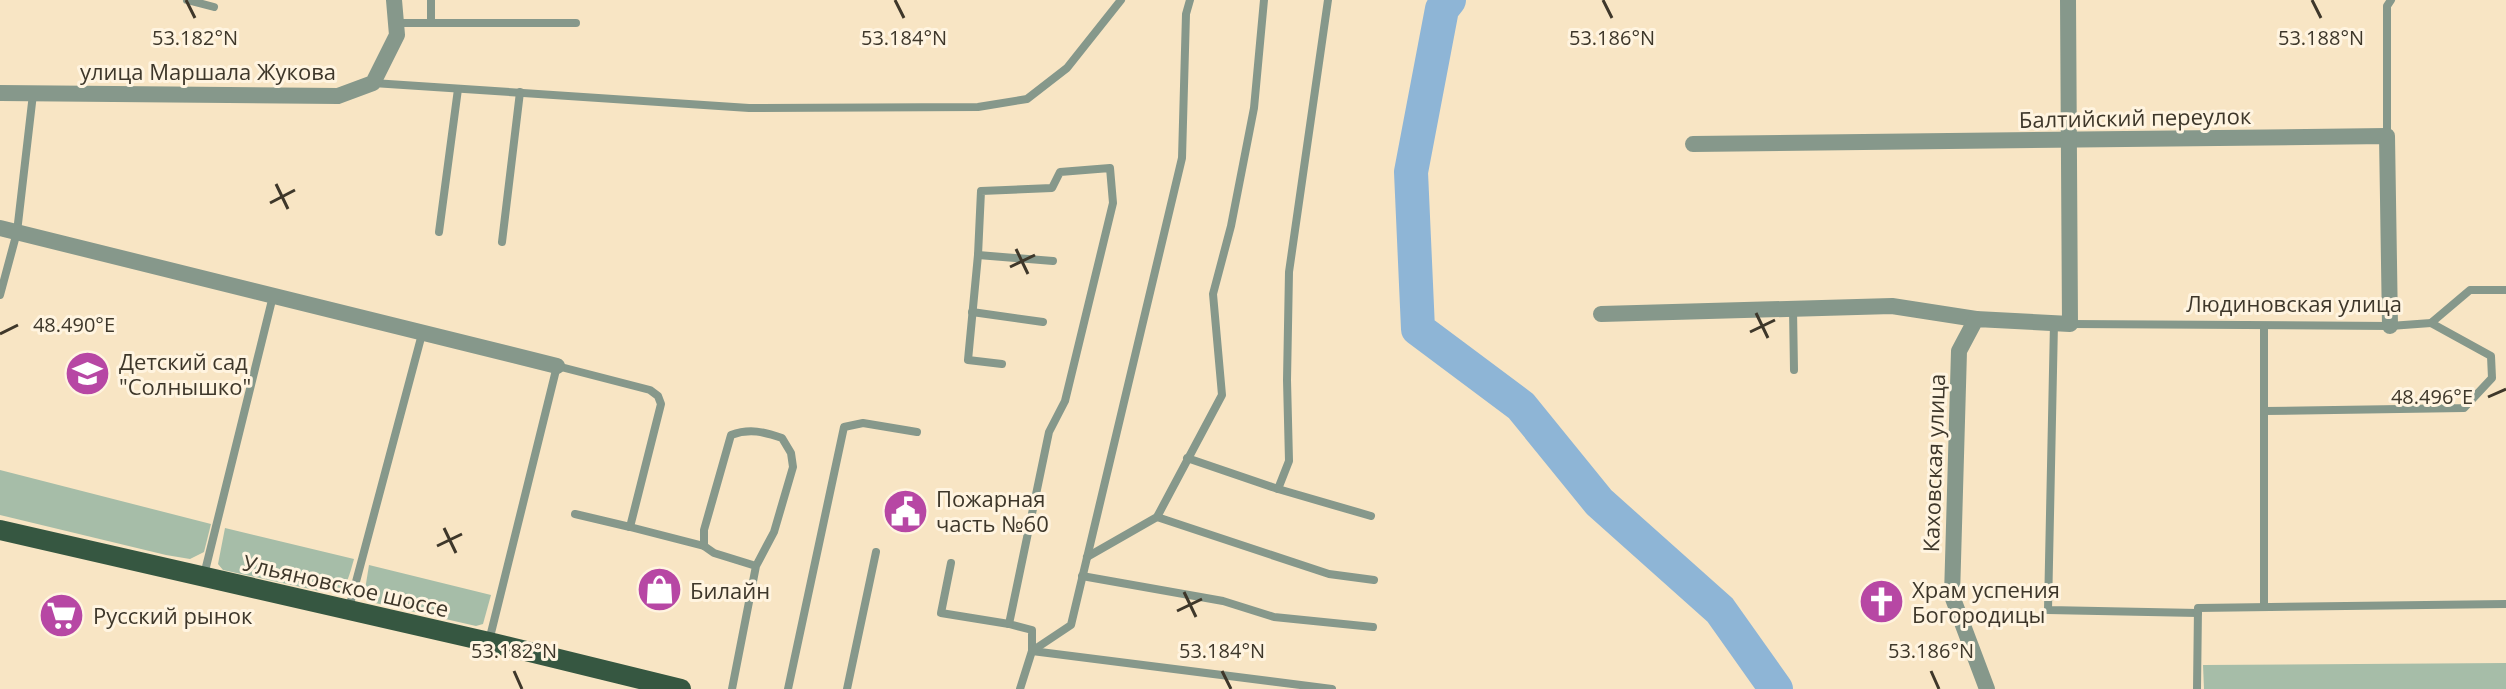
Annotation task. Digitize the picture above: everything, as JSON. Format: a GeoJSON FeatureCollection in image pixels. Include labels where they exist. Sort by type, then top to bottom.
{"type":"FeatureCollection","features":[{"type":"Feature","properties":{"kind":"main road","name":"Ульяновское шоссе"},"geometry":{"type":"LineString","coordinates":[[0,530],[681,689]]}},
{"type":"Feature","properties":{"kind":"street"},"geometry":{"type":"LineString","coordinates":[[373,83],[397,35],[394,0]]}},
{"type":"Feature","properties":{"kind":"street"},"geometry":{"type":"LineString","coordinates":[[1601,314],[1892,306],[1976,319],[2062,324],[2069,140],[2068,0]]}},
{"type":"Feature","properties":{"kind":"street","name":"улица Маршала Жукова"},"geometry":{"type":"LineString","coordinates":[[0,93],[338,96],[373,83]]}},
{"type":"Feature","properties":{"kind":"street"},"geometry":{"type":"LineString","coordinates":[[2387,136],[2390,326]]}},
{"type":"Feature","properties":{"kind":"street","name":"Балтийский переулок"},"geometry":{"type":"LineString","coordinates":[[1693,144],[2387,136]]}},
{"type":"Feature","properties":{"kind":"street"},"geometry":{"type":"LineString","coordinates":[[8,230],[557,366]]}},
{"type":"Feature","properties":{"kind":"street","name":"Каховская улица"},"geometry":{"type":"LineString","coordinates":[[1976,319],[1959,351],[1952,596],[1987,689]]}},
{"type":"Feature","properties":{"kind":"lane"},"geometry":{"type":"LineString","coordinates":[[187,0],[214,7]]}},
{"type":"Feature","properties":{"kind":"lane"},"geometry":{"type":"LineString","coordinates":[[431,0],[431,23]]}},
{"type":"Feature","properties":{"kind":"lane"},"geometry":{"type":"LineString","coordinates":[[373,83],[749,108],[978,107],[1027,99],[1067,68],[1121,0]]}},
{"type":"Feature","properties":{"kind":"lane"},"geometry":{"type":"LineString","coordinates":[[1032,651],[1071,625],[1182,158],[1186,14],[1190,0]]}},
{"type":"Feature","properties":{"kind":"lane"},"geometry":{"type":"LineString","coordinates":[[1087,557],[1157,517],[1222,395],[1213,294],[1231,226],[1254,108],[1264,0]]}},
{"type":"Feature","properties":{"kind":"lane"},"geometry":{"type":"LineString","coordinates":[[1278,489],[1289,461],[1289,272],[1328,0]]}},
{"type":"Feature","properties":{"kind":"lane"},"geometry":{"type":"LineString","coordinates":[[2387,136],[2387,6],[2391,0]]}},
{"type":"Feature","properties":{"kind":"lane"},"geometry":{"type":"LineString","coordinates":[[396,23],[576,23]]}},
{"type":"Feature","properties":{"kind":"lane"},"geometry":{"type":"LineString","coordinates":[[439,232],[458,89]]}},
{"type":"Feature","properties":{"kind":"lane"},"geometry":{"type":"LineString","coordinates":[[502,242],[520,92]]}},
{"type":"Feature","properties":{"kind":"lane"},"geometry":{"type":"LineString","coordinates":[[0,295],[8,230],[33,93]]}},
{"type":"Feature","properties":{"kind":"lane"},"geometry":{"type":"LineString","coordinates":[[1002,364],[968,360],[981,191],[1052,188],[1060,172],[1110,168],[1113,203],[1065,401],[1049,432],[1009,624]]}},
{"type":"Feature","properties":{"kind":"lane"},"geometry":{"type":"LineString","coordinates":[[978,255],[1053,261]]}},
{"type":"Feature","properties":{"kind":"lane","name":"Людиновская улица"},"geometry":{"type":"LineString","coordinates":[[2062,324],[2264,327],[2431,323],[2470,290],[2506,290]]}},
{"type":"Feature","properties":{"kind":"lane"},"geometry":{"type":"LineString","coordinates":[[203,578],[273,296]]}},
{"type":"Feature","properties":{"kind":"lane"},"geometry":{"type":"LineString","coordinates":[[1793,309],[1794,370]]}},
{"type":"Feature","properties":{"kind":"lane"},"geometry":{"type":"LineString","coordinates":[[972,312],[1043,322]]}},
{"type":"Feature","properties":{"kind":"lane"},"geometry":{"type":"LineString","coordinates":[[2264,411],[2464,408],[2492,378],[2491,356],[2431,323]]}},
{"type":"Feature","properties":{"kind":"lane"},"geometry":{"type":"LineString","coordinates":[[2062,324],[2048,610],[2198,613]]}},
{"type":"Feature","properties":{"kind":"lane"},"geometry":{"type":"LineString","coordinates":[[2264,327],[2264,607]]}},
{"type":"Feature","properties":{"kind":"lane"},"geometry":{"type":"LineString","coordinates":[[348,611],[422,334]]}},
{"type":"Feature","properties":{"kind":"lane"},"geometry":{"type":"LineString","coordinates":[[489,642],[557,366],[650,390],[658,396],[661,404],[630,527]]}},
{"type":"Feature","properties":{"kind":"lane"},"geometry":{"type":"LineString","coordinates":[[788,689],[844,427],[863,423],[917,432]]}},
{"type":"Feature","properties":{"kind":"lane"},"geometry":{"type":"LineString","coordinates":[[704,546],[704,530],[731,435],[744,430],[782,438],[791,453],[793,467],[774,532],[756,566],[732,689]]}},
{"type":"Feature","properties":{"kind":"lane"},"geometry":{"type":"LineString","coordinates":[[1187,458],[1371,516]]}},
{"type":"Feature","properties":{"kind":"lane"},"geometry":{"type":"LineString","coordinates":[[575,514],[704,546],[714,553],[756,566]]}},
{"type":"Feature","properties":{"kind":"lane"},"geometry":{"type":"LineString","coordinates":[[1157,517],[1329,574],[1374,580]]}},
{"type":"Feature","properties":{"kind":"lane"},"geometry":{"type":"LineString","coordinates":[[847,689],[876,552]]}},
{"type":"Feature","properties":{"kind":"lane"},"geometry":{"type":"LineString","coordinates":[[951,563],[941,613],[1032,630],[1032,651],[1020,689]]}},
{"type":"Feature","properties":{"kind":"lane"},"geometry":{"type":"LineString","coordinates":[[1082,576],[1223,601],[1274,617],[1373,627]]}},
{"type":"Feature","properties":{"kind":"lane"},"geometry":{"type":"LineString","coordinates":[[2197,689],[2198,608],[2506,604]]}},
{"type":"Feature","properties":{"kind":"lane"},"geometry":{"type":"LineString","coordinates":[[1032,651],[1332,689]]}},
{"type":"Feature","properties":{"kind":"green space"},"geometry":{"type":"Polygon","coordinates":[[[0,470],[211,524],[204,552],[190,559],[166,555],[0,515],[0,470]]]}},
{"type":"Feature","properties":{"kind":"green space"},"geometry":{"type":"Polygon","coordinates":[[[225,528],[354,559],[344,585],[328,591],[223,570],[218,564],[225,528]]]}},
{"type":"Feature","properties":{"kind":"green space"},"geometry":{"type":"Polygon","coordinates":[[[369,565],[491,595],[483,624],[476,626],[371,602],[364,596],[369,565]]]}},
{"type":"Feature","properties":{"kind":"green space"},"geometry":{"type":"Polygon","coordinates":[[[2506,663],[2506,689],[2204,689],[2203,665],[2506,663]]]}},
{"type":"Feature","properties":{"kind":"waterway"},"geometry":{"type":"LineString","coordinates":[[1449,0],[1442,9],[1411,172],[1418,329],[1521,406],[1599,502],[1720,610],[1776,689]]}},
{"type":"Feature","properties":{"kind":"place","name":"Детский сад \"Солнышко\""},"geometry":{"type":"Point","coordinates":[88,374]}},
{"type":"Feature","properties":{"kind":"place","name":"Пожарная часть №60"},"geometry":{"type":"Point","coordinates":[905,511]}},
{"type":"Feature","properties":{"kind":"place","name":"Билайн"},"geometry":{"type":"Point","coordinates":[659,590]}},
{"type":"Feature","properties":{"kind":"place","name":"Храм успения Богородицы"},"geometry":{"type":"Point","coordinates":[1881,602]}},
{"type":"Feature","properties":{"kind":"place","name":"Русский рынок"},"geometry":{"type":"Point","coordinates":[62,615]}}]}
